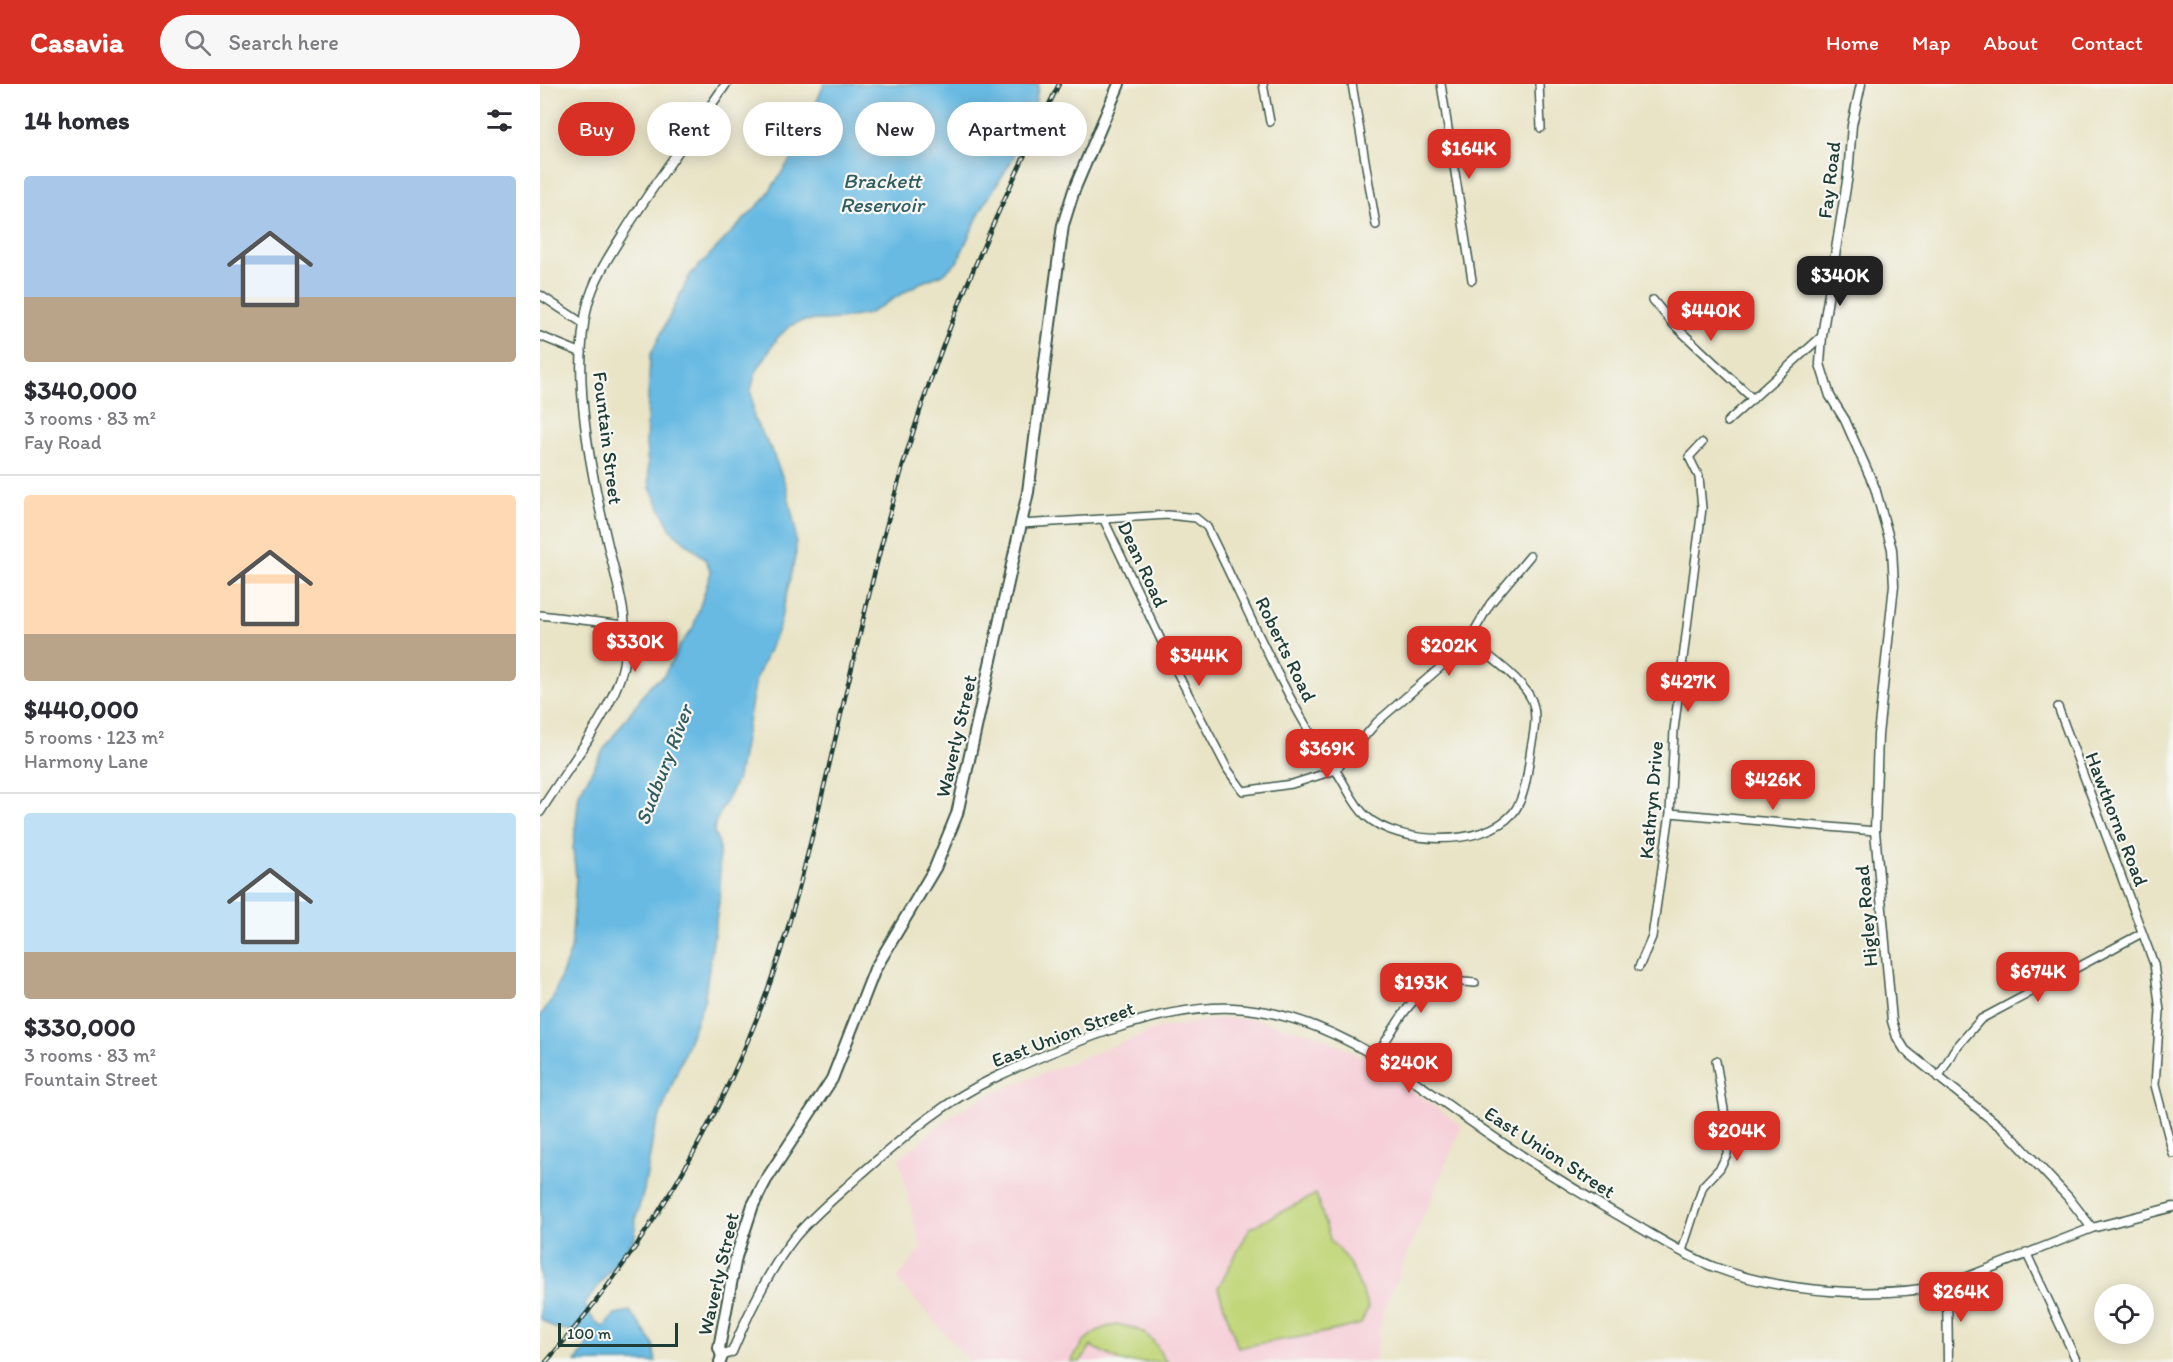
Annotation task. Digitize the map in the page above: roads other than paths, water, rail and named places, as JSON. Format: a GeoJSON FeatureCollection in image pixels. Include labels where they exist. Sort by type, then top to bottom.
{"type":"FeatureCollection","features":[{"type":"Feature","properties":{"kind":"main road","name":"Waverly Street"},"geometry":{"type":"LineString","coordinates":[[721,1359],[719,1348],[732,1275],[753,1205],[766,1180],[823,1095],[846,1047],[862,998],[881,956],[935,868],[948,841],[963,790],[1033,462],[1063,225],[1074,190],[1119,84]]}},
{"type":"Feature","properties":{"kind":"street","name":"Fountain Street"},"geometry":{"type":"LineString","coordinates":[[540,812],[589,735],[618,682],[623,666],[624,625],[591,468],[582,353],[584,324],[593,288],[614,249],[726,84]]}},
{"type":"Feature","properties":{"kind":"street"},"geometry":{"type":"LineString","coordinates":[[1263,84],[1270,122]]}},
{"type":"Feature","properties":{"kind":"street"},"geometry":{"type":"LineString","coordinates":[[1352,84],[1376,225]]}},
{"type":"Feature","properties":{"kind":"street"},"geometry":{"type":"LineString","coordinates":[[1441,84],[1472,280]]}},
{"type":"Feature","properties":{"kind":"street"},"geometry":{"type":"LineString","coordinates":[[1539,84],[1541,128]]}},
{"type":"Feature","properties":{"kind":"street","name":"Fay Road"},"geometry":{"type":"LineString","coordinates":[[1862,84],[1852,125],[1848,175],[1822,336],[1823,376],[1830,396],[1859,449],[1885,518]]}},
{"type":"Feature","properties":{"kind":"street"},"geometry":{"type":"LineString","coordinates":[[540,295],[584,324]]}},
{"type":"Feature","properties":{"kind":"street"},"geometry":{"type":"LineString","coordinates":[[1653,300],[1673,324],[1753,399]]}},
{"type":"Feature","properties":{"kind":"street"},"geometry":{"type":"LineString","coordinates":[[540,336],[582,353]]}},
{"type":"Feature","properties":{"kind":"street"},"geometry":{"type":"LineString","coordinates":[[1727,422],[1822,336]]}},
{"type":"Feature","properties":{"kind":"street","name":"Kathryn Drive"},"geometry":{"type":"LineString","coordinates":[[1639,967],[1652,937],[1670,813],[1674,730],[1702,508],[1699,477],[1689,457],[1702,443]]}},
{"type":"Feature","properties":{"kind":"street","name":"Roberts Road"},"geometry":{"type":"LineString","coordinates":[[1021,524],[1185,516],[1196,519],[1206,527],[1290,696],[1321,750],[1364,815],[1381,828],[1404,834],[1450,839],[1476,834],[1499,825],[1513,813],[1521,799],[1533,738],[1533,705],[1522,687],[1469,640]]}},
{"type":"Feature","properties":{"kind":"street","name":"Higley Road"},"geometry":{"type":"LineString","coordinates":[[1885,518],[1892,549],[1894,585],[1878,735],[1875,831],[1892,1021],[1897,1037],[1905,1050],[2008,1132],[2068,1197],[2092,1228]]}},
{"type":"Feature","properties":{"kind":"street","name":"Dean Road"},"geometry":{"type":"LineString","coordinates":[[1104,520],[1169,657],[1237,786],[1243,791],[1253,791],[1316,778],[1336,770]]}},
{"type":"Feature","properties":{"kind":"street"},"geometry":{"type":"LineString","coordinates":[[1336,770],[1377,722],[1451,660],[1469,640],[1490,604],[1530,556]]}},
{"type":"Feature","properties":{"kind":"street"},"geometry":{"type":"LineString","coordinates":[[540,615],[624,625]]}},
{"type":"Feature","properties":{"kind":"street","name":"Hawthorne Road"},"geometry":{"type":"LineString","coordinates":[[2058,707],[2154,964],[2160,1011],[2155,1085],[2173,1154]]}},
{"type":"Feature","properties":{"kind":"street"},"geometry":{"type":"LineString","coordinates":[[1670,813],[1875,831]]}},
{"type":"Feature","properties":{"kind":"street"},"geometry":{"type":"LineString","coordinates":[[1938,1078],[1954,1050],[1981,1019],[2142,933]]}},
{"type":"Feature","properties":{"kind":"street"},"geometry":{"type":"LineString","coordinates":[[1375,1056],[1416,999],[1426,989],[1445,981],[1475,983]]}},
{"type":"Feature","properties":{"kind":"street","name":"East Union Street"},"geometry":{"type":"LineString","coordinates":[[721,1359],[732,1352],[777,1262],[795,1237],[823,1209],[936,1111],[1006,1073],[1146,1020],[1178,1012],[1218,1008],[1289,1017],[1329,1031],[1375,1056],[1522,1158],[1682,1251],[1715,1267],[1791,1286],[1884,1292],[1947,1285],[2026,1252],[2092,1228],[2173,1207]]}},
{"type":"Feature","properties":{"kind":"street"},"geometry":{"type":"LineString","coordinates":[[1682,1251],[1703,1186],[1720,1168],[1727,1154],[1728,1134],[1716,1060]]}},
{"type":"Feature","properties":{"kind":"street"},"geometry":{"type":"LineString","coordinates":[[2026,1252],[2077,1362]]}},
{"type":"Feature","properties":{"kind":"street"},"geometry":{"type":"LineString","coordinates":[[1947,1285],[1948,1362]]}},
{"type":"Feature","properties":{"kind":"water","name":"Brackett Reservoir"},"geometry":{"type":"Polygon","coordinates":[[[824,84],[1039,84],[1035,102],[947,102],[947,156],[1014,156],[981,210],[957,262],[943,274],[920,283],[868,314],[840,319],[801,321],[790,326],[778,337],[756,372],[751,390],[754,419],[771,449],[786,486],[795,527],[796,553],[779,627],[756,679],[738,777],[715,823],[714,832],[719,844],[720,895],[704,1001],[654,1132],[644,1190],[636,1217],[635,1237],[585,1304],[592,1318],[604,1327],[615,1314],[630,1311],[653,1343],[656,1362],[576,1362],[587,1345],[586,1340],[569,1330],[554,1328],[540,1319],[540,1016],[552,1000],[571,950],[576,877],[573,849],[579,794],[604,749],[651,684],[663,677],[680,645],[693,628],[711,572],[705,559],[671,530],[650,488],[646,443],[650,356],[690,275],[765,198],[793,156],[843,156],[843,102],[817,102],[824,84]]]}},
{"type":"Feature","properties":{"kind":"railway"},"geometry":{"type":"LineString","coordinates":[[546,1362],[612,1280],[670,1194],[720,1102],[762,1005],[799,889],[885,531],[922,405],[956,311],[1016,173],[1059,84]]}},
{"type":"Feature","properties":{"kind":"water label","name":"Sudbury River"},"geometry":{"type":"Point","coordinates":[664,765]}}]}
